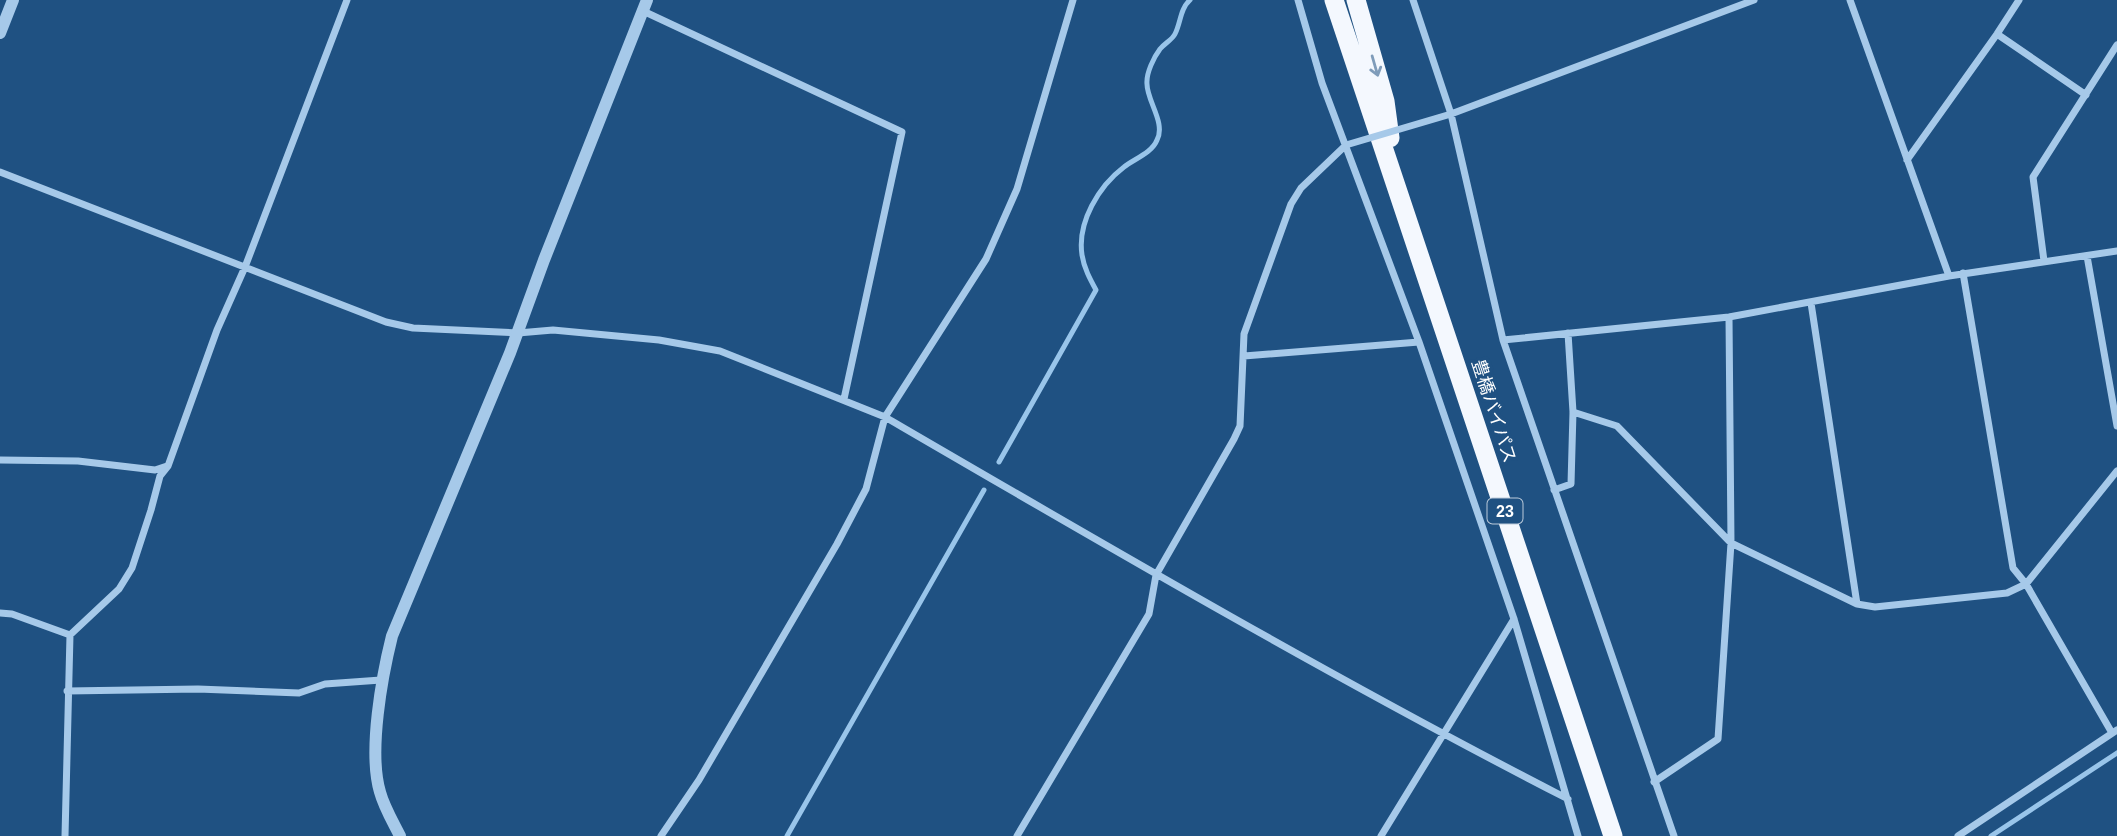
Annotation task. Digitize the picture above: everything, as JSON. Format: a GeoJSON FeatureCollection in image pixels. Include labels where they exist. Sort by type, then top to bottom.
{"type":"FeatureCollection","features":[{"type":"Feature","properties":{"kind":"highway","name":"23"},"geometry":{"type":"LineString","coordinates":[[1328,0],[1354,61]]}},
{"type":"Feature","properties":{"kind":"highway","name":"豊橋バイパス"},"geometry":{"type":"LineString","coordinates":[[1334,0],[1613,836]]}},
{"type":"Feature","properties":{"kind":"highway","name":"23"},"geometry":{"type":"LineString","coordinates":[[1356,0],[1385,101],[1396,186]]}},
{"type":"Feature","properties":{"kind":"street"},"geometry":{"type":"LineString","coordinates":[[0,33],[13,0]]}},
{"type":"Feature","properties":{"kind":"street"},"geometry":{"type":"LineString","coordinates":[[65,836],[70,635],[119,589],[132,568],[160,475],[167,466],[217,330],[245,267],[347,0]]}},
{"type":"Feature","properties":{"kind":"street"},"geometry":{"type":"LineString","coordinates":[[661,836],[699,780],[866,489],[885,417],[986,259],[1017,189],[1073,0]]}},
{"type":"Feature","properties":{"kind":"street"},"geometry":{"type":"LineString","coordinates":[[1298,0],[1322,82],[1419,342],[1514,619],[1578,836]]}},
{"type":"Feature","properties":{"kind":"street"},"geometry":{"type":"LineString","coordinates":[[1413,0],[1451,114],[1503,340],[1674,836]]}},
{"type":"Feature","properties":{"kind":"street"},"geometry":{"type":"LineString","coordinates":[[1017,836],[1149,614],[1156,575],[1240,426],[1244,334],[1291,204],[1301,188],[1346,145],[1451,114],[1754,0]]}},
{"type":"Feature","properties":{"kind":"street"},"geometry":{"type":"LineString","coordinates":[[1850,0],[1948,276]]}},
{"type":"Feature","properties":{"kind":"street"},"geometry":{"type":"LineString","coordinates":[[1907,160],[2019,0]]}},
{"type":"Feature","properties":{"kind":"street"},"geometry":{"type":"LineString","coordinates":[[400,836],[380,791],[376,762],[381,680],[392,636],[518,333],[544,260],[645,6],[902,131],[844,399]]}},
{"type":"Feature","properties":{"kind":"street"},"geometry":{"type":"LineString","coordinates":[[1997,34],[2086,95]]}},
{"type":"Feature","properties":{"kind":"street"},"geometry":{"type":"LineString","coordinates":[[2044,261],[2033,177],[2117,45]]}},
{"type":"Feature","properties":{"kind":"street"},"geometry":{"type":"LineString","coordinates":[[0,172],[386,322],[413,328],[518,333],[552,330],[659,340],[720,351],[844,399],[885,417],[1156,575],[1442,735],[1568,799]]}},
{"type":"Feature","properties":{"kind":"street"},"geometry":{"type":"LineString","coordinates":[[1503,340],[1729,317],[1948,276],[2117,251]]}},
{"type":"Feature","properties":{"kind":"street"},"geometry":{"type":"LineString","coordinates":[[2087,256],[2117,426]]}},
{"type":"Feature","properties":{"kind":"street"},"geometry":{"type":"LineString","coordinates":[[1958,836],[2115,731],[2026,584],[2013,568],[1963,274]]}},
{"type":"Feature","properties":{"kind":"street"},"geometry":{"type":"LineString","coordinates":[[1811,303],[1857,604]]}},
{"type":"Feature","properties":{"kind":"street"},"geometry":{"type":"LineString","coordinates":[[1654,782],[1718,739],[1731,543],[1729,317]]}},
{"type":"Feature","properties":{"kind":"street"},"geometry":{"type":"LineString","coordinates":[[1554,490],[1571,484],[1573,412],[1568,333]]}},
{"type":"Feature","properties":{"kind":"street"},"geometry":{"type":"LineString","coordinates":[[1244,356],[1419,342]]}},
{"type":"Feature","properties":{"kind":"street"},"geometry":{"type":"LineString","coordinates":[[1573,412],[1617,426],[1731,543],[1857,604],[1875,607],[2007,593],[2026,584],[2117,471]]}},
{"type":"Feature","properties":{"kind":"street"},"geometry":{"type":"LineString","coordinates":[[0,460],[79,461],[155,470],[167,466]]}},
{"type":"Feature","properties":{"kind":"street"},"geometry":{"type":"LineString","coordinates":[[0,613],[12,614],[70,635]]}},
{"type":"Feature","properties":{"kind":"street"},"geometry":{"type":"LineString","coordinates":[[1381,836],[1514,619]]}},
{"type":"Feature","properties":{"kind":"street"},"geometry":{"type":"LineString","coordinates":[[67,691],[198,690],[299,693],[325,684],[381,680]]}},
{"type":"Feature","properties":{"kind":"waterway"},"geometry":{"type":"LineString","coordinates":[[999,462],[1096,290],[1082,255],[1081,243],[1086,218],[1106,184],[1155,145],[1159,126],[1148,91],[1148,75],[1158,52],[1175,34],[1182,12],[1190,0]]}},
{"type":"Feature","properties":{"kind":"waterway"},"geometry":{"type":"LineString","coordinates":[[787,836],[984,490]]}},
{"type":"Feature","properties":{"kind":"waterway"},"geometry":{"type":"LineString","coordinates":[[1991,836],[2117,753]]}}]}
